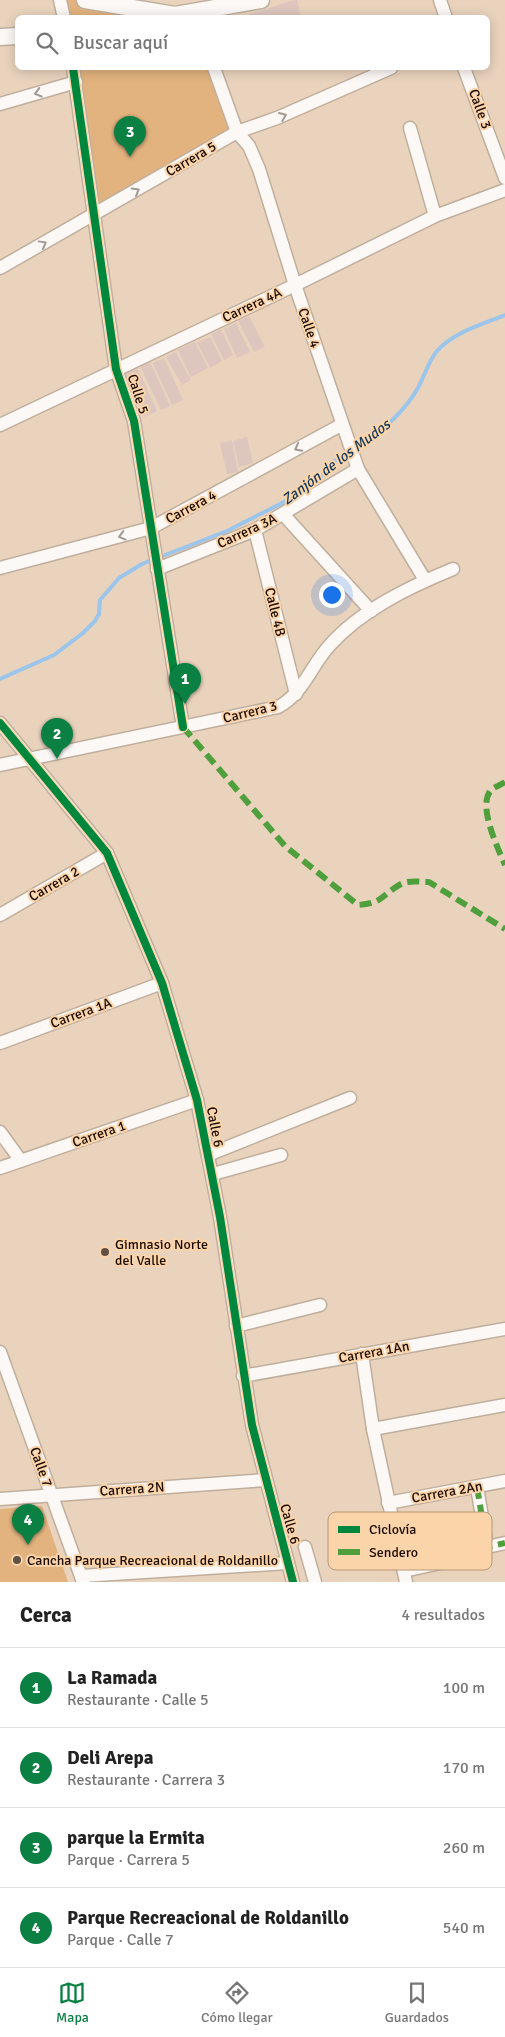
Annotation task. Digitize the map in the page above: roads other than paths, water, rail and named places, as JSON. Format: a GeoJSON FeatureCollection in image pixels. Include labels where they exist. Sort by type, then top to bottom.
{"type":"FeatureCollection","features":[{"type":"Feature","properties":{"kind":"main road"},"geometry":{"type":"LineString","coordinates":[[85,0],[164,15]]}},
{"type":"Feature","properties":{"kind":"main road"},"geometry":{"type":"LineString","coordinates":[[184,15],[198,14],[222,4],[261,0]]}},
{"type":"Feature","properties":{"kind":"main road"},"geometry":{"type":"LineString","coordinates":[[0,37],[15,36]]}},
{"type":"Feature","properties":{"kind":"street"},"geometry":{"type":"LineString","coordinates":[[60,0],[63,15]]}},
{"type":"Feature","properties":{"kind":"street"},"geometry":{"type":"LineString","coordinates":[[440,0],[445,15]]}},
{"type":"Feature","properties":{"kind":"street","name":"Calle 5"},"geometry":{"type":"LineString","coordinates":[[73,70],[116,369],[134,421],[183,727]]}},
{"type":"Feature","properties":{"kind":"street","name":"Calle 4"},"geometry":{"type":"LineString","coordinates":[[215,70],[237,132],[248,146],[259,168],[341,425],[350,443],[357,465],[425,580]]}},
{"type":"Feature","properties":{"kind":"street","name":"Carrera 5"},"geometry":{"type":"LineString","coordinates":[[0,268],[237,132],[277,118],[386,70]]}},
{"type":"Feature","properties":{"kind":"street","name":"Calle 3"},"geometry":{"type":"LineString","coordinates":[[465,70],[505,178]]}},
{"type":"Feature","properties":{"kind":"street"},"geometry":{"type":"LineString","coordinates":[[0,104],[76,82]]}},
{"type":"Feature","properties":{"kind":"street"},"geometry":{"type":"LineString","coordinates":[[410,128],[435,216]]}},
{"type":"Feature","properties":{"kind":"street","name":"Carrera 4A"},"geometry":{"type":"LineString","coordinates":[[0,426],[435,216],[505,190]]}},
{"type":"Feature","properties":{"kind":"street","name":"Carrera 4"},"geometry":{"type":"LineString","coordinates":[[0,568],[151,528],[341,425]]}},
{"type":"Feature","properties":{"kind":"street","name":"Carrera 3A"},"geometry":{"type":"LineString","coordinates":[[156,561],[255,530],[283,514],[357,465]]}},
{"type":"Feature","properties":{"kind":"street"},"geometry":{"type":"LineString","coordinates":[[283,514],[371,611]]}},
{"type":"Feature","properties":{"kind":"street","name":"Calle 4B"},"geometry":{"type":"LineString","coordinates":[[255,530],[296,694]]}},
{"type":"Feature","properties":{"kind":"street","name":"Carrera 3"},"geometry":{"type":"LineString","coordinates":[[0,765],[278,707],[296,694],[331,644],[371,611],[425,580],[453,569]]}},
{"type":"Feature","properties":{"kind":"street","name":"Calle 6"},"geometry":{"type":"LineString","coordinates":[[0,723],[107,853],[162,984],[197,1100],[213,1174],[243,1376],[265,1480],[294,1582]]}},
{"type":"Feature","properties":{"kind":"street","name":"Carrera 2"},"geometry":{"type":"LineString","coordinates":[[0,915],[107,853]]}},
{"type":"Feature","properties":{"kind":"street","name":"Carrera 1A"},"geometry":{"type":"LineString","coordinates":[[0,1043],[162,984]]}},
{"type":"Feature","properties":{"kind":"street"},"geometry":{"type":"LineString","coordinates":[[208,1155],[350,1098]]}},
{"type":"Feature","properties":{"kind":"street","name":"Carrera 1"},"geometry":{"type":"LineString","coordinates":[[0,1168],[197,1100]]}},
{"type":"Feature","properties":{"kind":"street"},"geometry":{"type":"LineString","coordinates":[[0,1132],[21,1161]]}},
{"type":"Feature","properties":{"kind":"street"},"geometry":{"type":"LineString","coordinates":[[213,1174],[281,1155]]}},
{"type":"Feature","properties":{"kind":"street"},"geometry":{"type":"LineString","coordinates":[[236,1326],[320,1305]]}},
{"type":"Feature","properties":{"kind":"street","name":"Carrera 1An"},"geometry":{"type":"LineString","coordinates":[[243,1376],[505,1329]]}},
{"type":"Feature","properties":{"kind":"street","name":"Calle 7"},"geometry":{"type":"LineString","coordinates":[[0,1352],[82,1579]]}},
{"type":"Feature","properties":{"kind":"street"},"geometry":{"type":"LineString","coordinates":[[362,1354],[373,1429],[390,1512]]}},
{"type":"Feature","properties":{"kind":"street"},"geometry":{"type":"LineString","coordinates":[[373,1429],[505,1405]]}},
{"type":"Feature","properties":{"kind":"street","name":"Carrera 2N"},"geometry":{"type":"LineString","coordinates":[[0,1499],[265,1480]]}},
{"type":"Feature","properties":{"kind":"street","name":"Carrera 2An"},"geometry":{"type":"LineString","coordinates":[[388,1503],[505,1482]]}},
{"type":"Feature","properties":{"kind":"street"},"geometry":{"type":"LineString","coordinates":[[477,1487],[481,1512]]}},
{"type":"Feature","properties":{"kind":"street"},"geometry":{"type":"LineString","coordinates":[[492,1546],[505,1543]]}},
{"type":"Feature","properties":{"kind":"street"},"geometry":{"type":"LineString","coordinates":[[305,1547],[315,1582]]}},
{"type":"Feature","properties":{"kind":"street"},"geometry":{"type":"LineString","coordinates":[[82,1579],[288,1563]]}},
{"type":"Feature","properties":{"kind":"street"},"geometry":{"type":"LineString","coordinates":[[405,1577],[425,1570]]}},
{"type":"Feature","properties":{"kind":"waterway","name":"Zanjón de los Mudos"},"geometry":{"type":"LineString","coordinates":[[355,449],[382,430],[398,415],[418,388],[434,355],[444,344],[469,329],[505,315]]}},
{"type":"Feature","properties":{"kind":"waterway","name":"Zanjón de los Mudos"},"geometry":{"type":"LineString","coordinates":[[0,679],[54,655],[83,633],[99,614],[100,600],[119,578],[142,564],[227,531],[286,501],[320,478],[333,462],[349,452]]}},
{"type":"Feature","properties":{"kind":"place","name":"parque la Ermita"},"geometry":{"type":"Point","coordinates":[130,157]}},
{"type":"Feature","properties":{"kind":"place","name":"La Ramada"},"geometry":{"type":"Point","coordinates":[185,704]}},
{"type":"Feature","properties":{"kind":"place","name":"Deli Arepa"},"geometry":{"type":"Point","coordinates":[57,759]}},
{"type":"Feature","properties":{"kind":"place","name":"Gimnasio Norte del Valle"},"geometry":{"type":"Point","coordinates":[105,1252]}},
{"type":"Feature","properties":{"kind":"place","name":"Parque Recreacional de Roldanillo"},"geometry":{"type":"Point","coordinates":[28,1545]}},
{"type":"Feature","properties":{"kind":"place","name":"Cancha Parque Recreacional de Roldanillo"},"geometry":{"type":"Point","coordinates":[17,1560]}}]}
